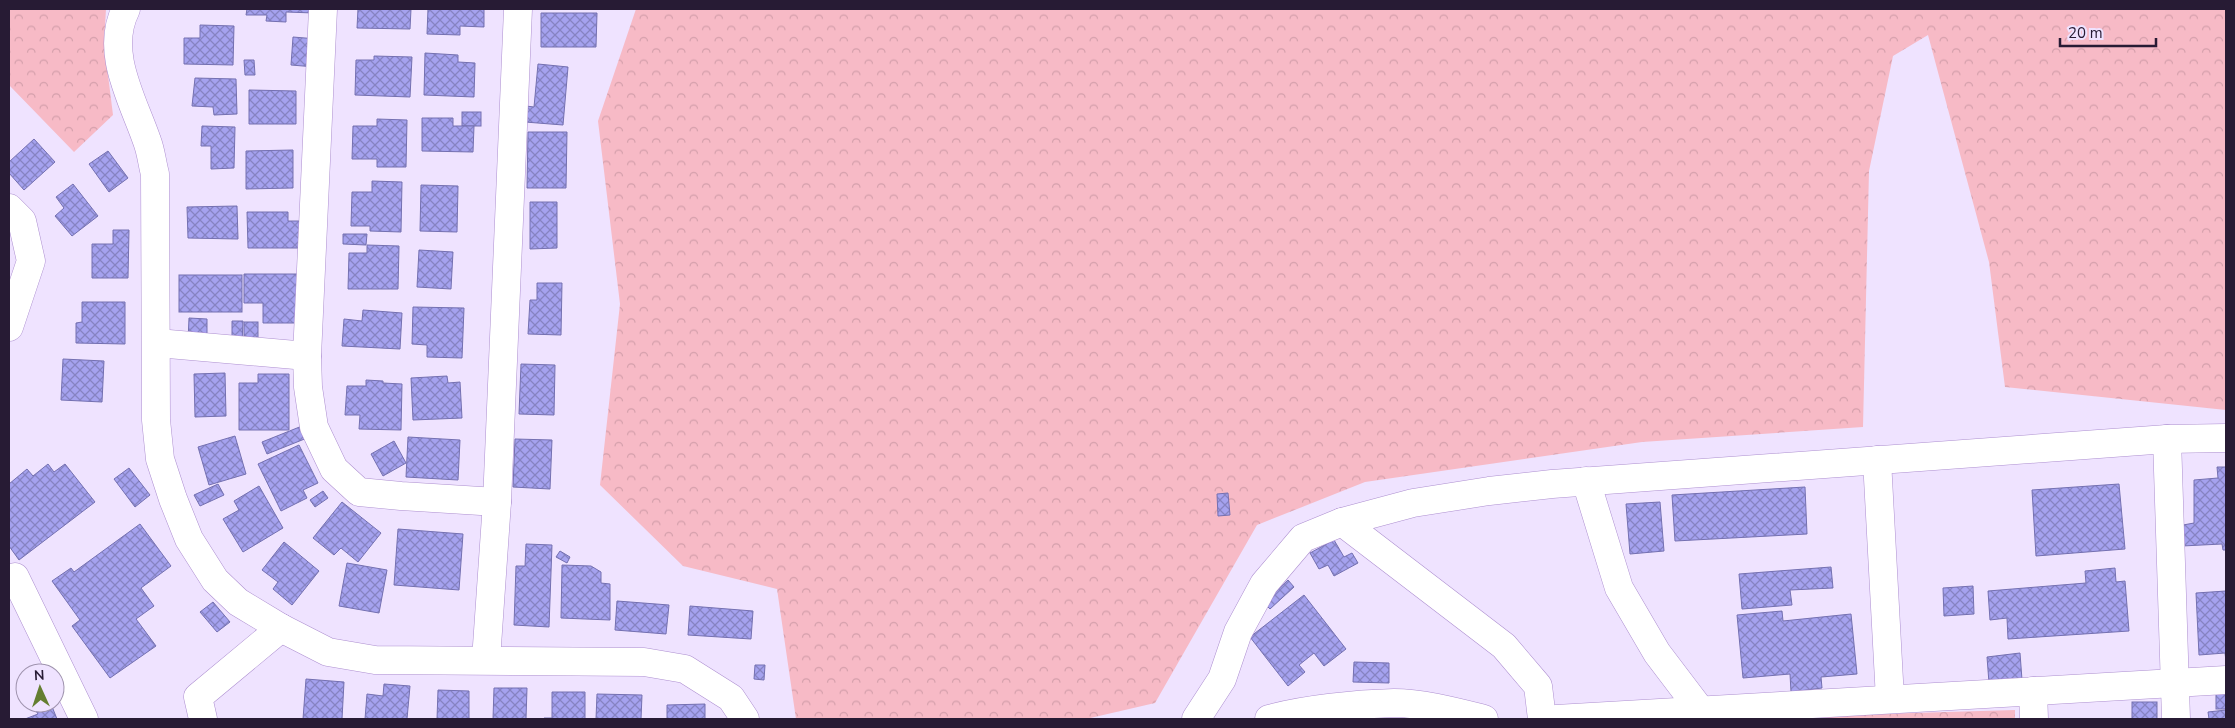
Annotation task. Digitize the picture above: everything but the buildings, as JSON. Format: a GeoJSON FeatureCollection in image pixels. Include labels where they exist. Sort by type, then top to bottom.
{"type":"FeatureCollection","features":[{"type":"Feature","properties":{"kind":"street"},"geometry":{"type":"LineString","coordinates":[[126,9],[121,18],[118,38],[120,66],[148,142],[155,174],[156,420],[160,459],[189,539],[215,580],[238,602],[281,628],[328,652],[375,660],[644,662],[685,669],[731,698],[745,719]]}},
{"type":"Feature","properties":{"kind":"street"},"geometry":{"type":"LineString","coordinates":[[322,9],[307,356],[308,387],[314,427],[334,469],[359,492],[496,502]]}},
{"type":"Feature","properties":{"kind":"street"},"geometry":{"type":"LineString","coordinates":[[486,660],[496,502],[518,9]]}},
{"type":"Feature","properties":{"kind":"street"},"geometry":{"type":"LineString","coordinates":[[9,208],[22,220],[31,261],[9,327]]}},
{"type":"Feature","properties":{"kind":"street"},"geometry":{"type":"LineString","coordinates":[[157,344],[307,356]]}},
{"type":"Feature","properties":{"kind":"street"},"geometry":{"type":"LineString","coordinates":[[1196,719],[1222,679],[1238,632],[1264,584],[1303,538],[1342,522],[1413,503],[1489,490],[1586,481],[2167,439],[2226,438]]}},
{"type":"Feature","properties":{"kind":"street"},"geometry":{"type":"LineString","coordinates":[[2167,439],[2176,719]]}},
{"type":"Feature","properties":{"kind":"street"},"geometry":{"type":"LineString","coordinates":[[1877,460],[1890,699]]}},
{"type":"Feature","properties":{"kind":"street"},"geometry":{"type":"LineString","coordinates":[[1586,481],[1619,588],[1656,653],[1702,711]]}},
{"type":"Feature","properties":{"kind":"street"},"geometry":{"type":"LineString","coordinates":[[1342,522],[1504,646],[1538,686],[1542,719]]}},
{"type":"Feature","properties":{"kind":"street"},"geometry":{"type":"LineString","coordinates":[[9,580],[15,577],[84,719]]}},
{"type":"Feature","properties":{"kind":"street"},"geometry":{"type":"LineString","coordinates":[[203,719],[198,697],[281,628]]}},
{"type":"Feature","properties":{"kind":"street"},"geometry":{"type":"LineString","coordinates":[[1556,719],[2226,680]]}},
{"type":"Feature","properties":{"kind":"street"},"geometry":{"type":"LineString","coordinates":[[2033,691],[2034,719]]}},
{"type":"Feature","properties":{"kind":"street"},"geometry":{"type":"LineString","coordinates":[[1269,719],[1295,712],[1395,703],[1454,711],[1484,719]]}},
{"type":"Feature","properties":{"kind":"green space"},"geometry":{"type":"Polygon","coordinates":[[[9,9],[106,9],[104,43],[113,115],[74,152],[9,85],[9,9]]]}},
{"type":"Feature","properties":{"kind":"green space"},"geometry":{"type":"Polygon","coordinates":[[[636,9],[2226,9],[2226,410],[2005,387],[1989,262],[1928,35],[1893,56],[1869,171],[1863,427],[1642,442],[1365,482],[1257,525],[1155,703],[1086,719],[796,719],[777,589],[683,566],[600,485],[620,304],[598,121],[636,9]]]}},
{"type":"Feature","properties":{"kind":"green space"},"geometry":{"type":"Polygon","coordinates":[[[2015,710],[2015,719],[1810,719],[1810,716],[2015,710]]]}}]}
